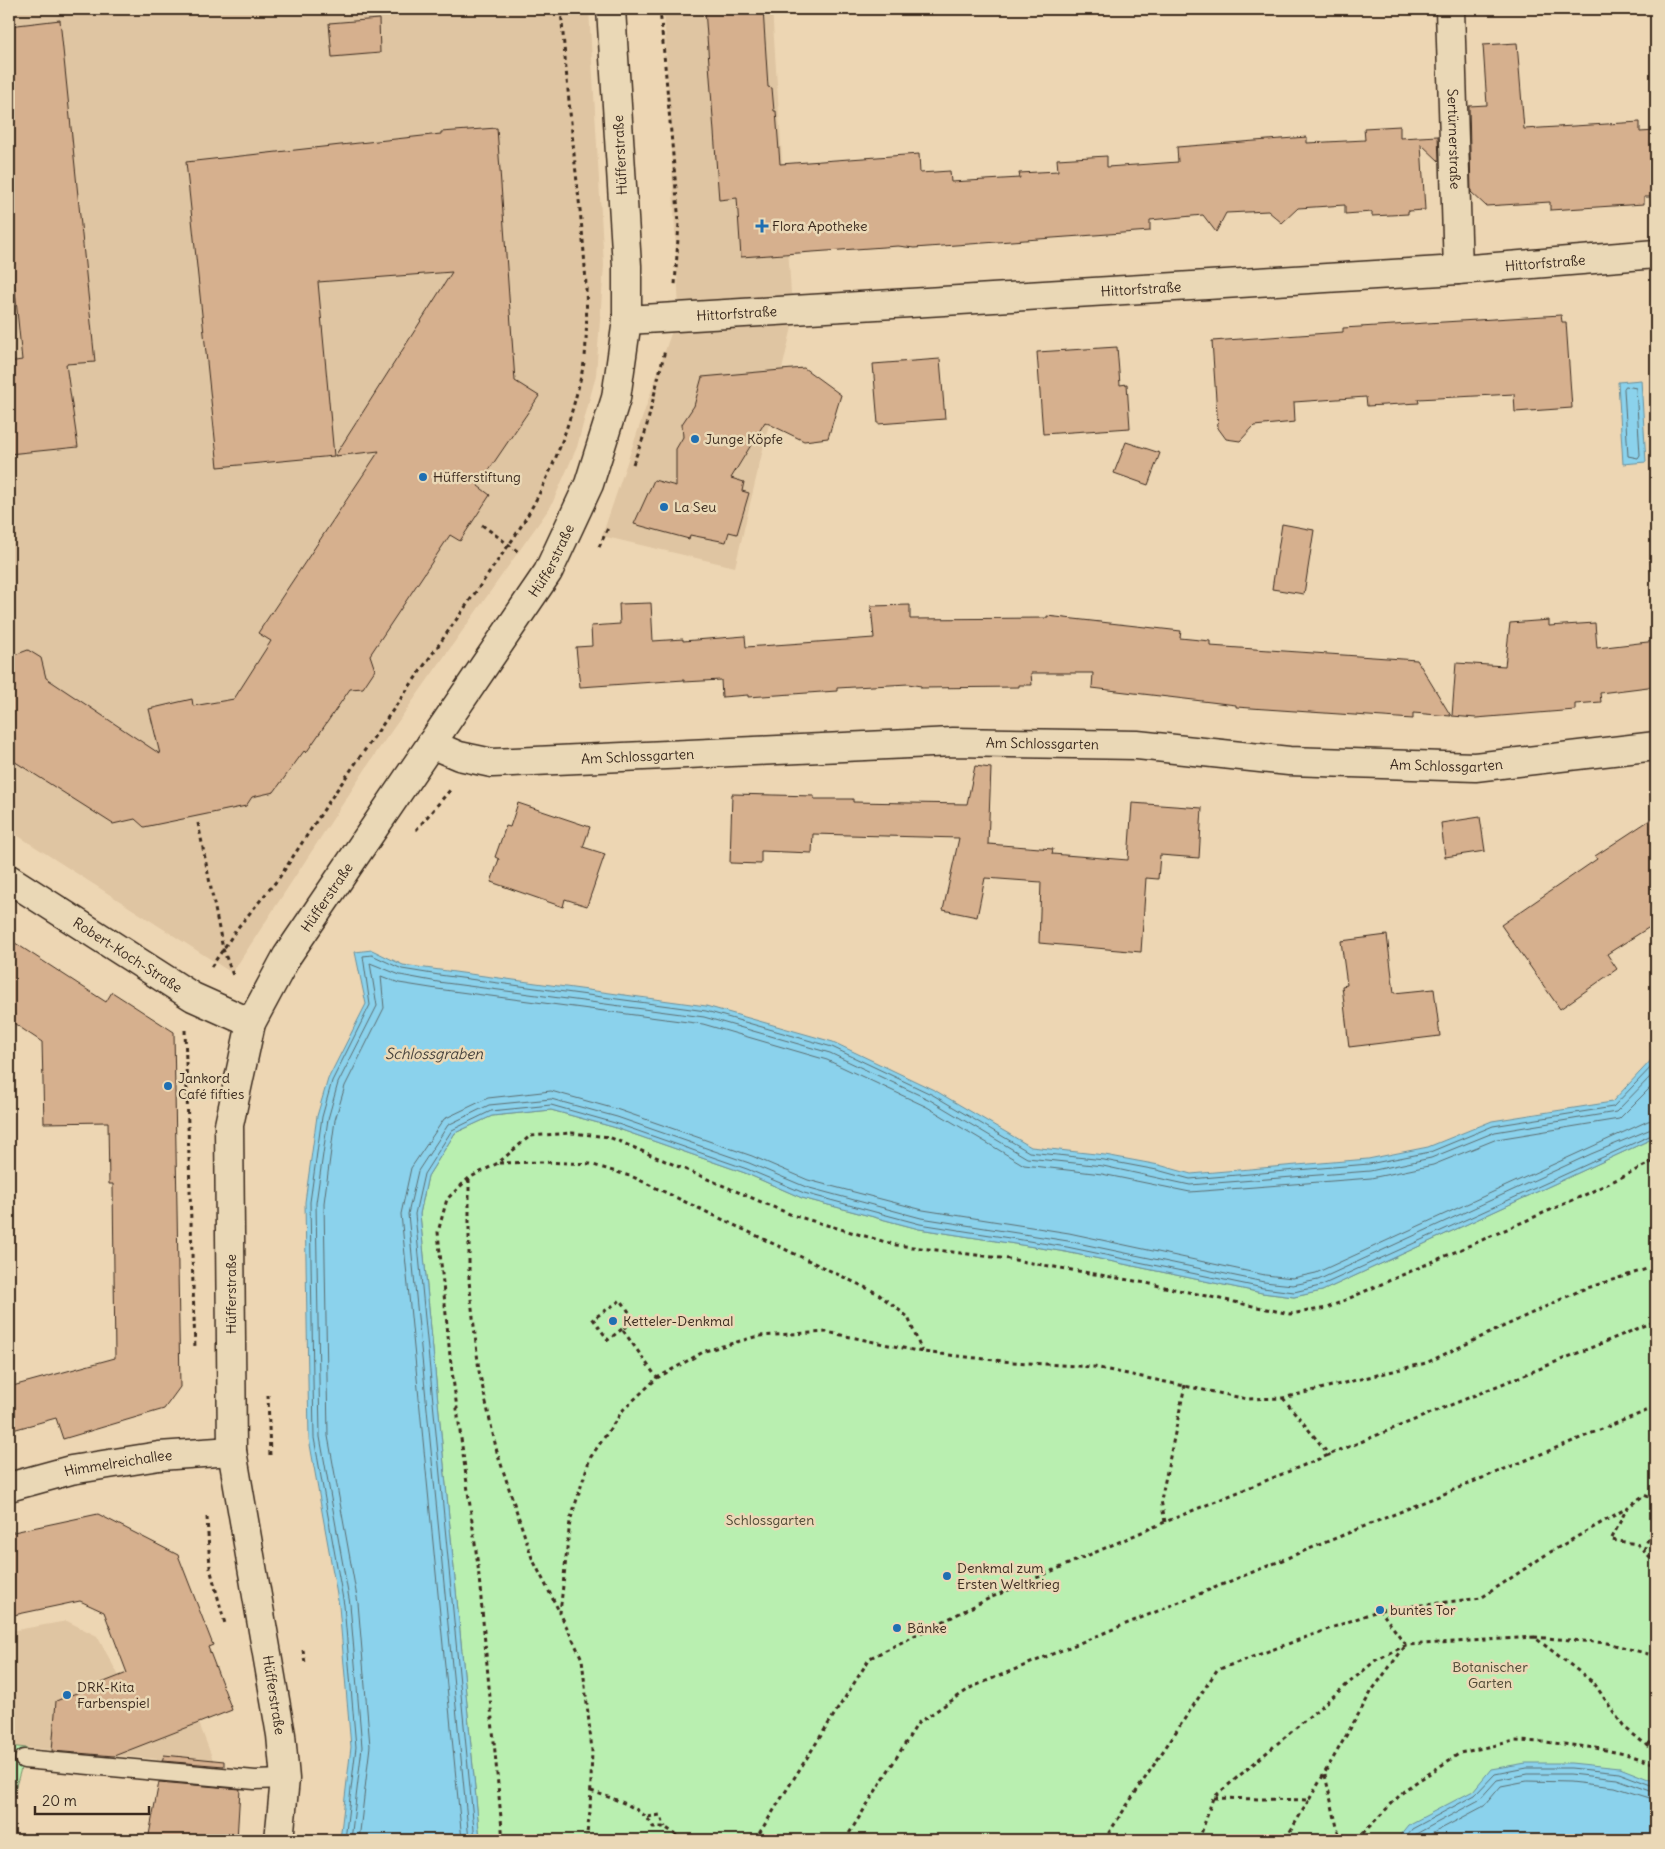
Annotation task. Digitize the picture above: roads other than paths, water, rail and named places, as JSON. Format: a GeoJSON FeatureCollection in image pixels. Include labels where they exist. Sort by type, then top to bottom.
{"type":"FeatureCollection","features":[{"type":"Feature","properties":{"kind":"street","name":"Hüfferstraße"},"geometry":{"type":"LineString","coordinates":[[279,1840],[285,1779],[281,1735],[232,1451],[229,1125],[251,1023],[287,956],[548,572],[590,484],[616,398],[627,320],[626,266],[611,9]]}},
{"type":"Feature","properties":{"kind":"street","name":"Sertürnerstraße"},"geometry":{"type":"LineString","coordinates":[[1450,9],[1458,270]]}},
{"type":"Feature","properties":{"kind":"street","name":"Hittorfstraße"},"geometry":{"type":"LineString","coordinates":[[627,320],[1458,270],[1656,254]]}},
{"type":"Feature","properties":{"kind":"street","name":"Am Schlossgarten"},"geometry":{"type":"LineString","coordinates":[[431,744],[459,756],[492,763],[954,742],[1137,745],[1289,761],[1475,767],[1656,746]]}},
{"type":"Feature","properties":{"kind":"street","name":"Robert-Koch-Straße"},"geometry":{"type":"LineString","coordinates":[[9,878],[193,997],[251,1023]]}},
{"type":"Feature","properties":{"kind":"street","name":"Himmelreichallee"},"geometry":{"type":"LineString","coordinates":[[9,1487],[71,1470],[130,1460],[232,1451]]}},
{"type":"Feature","properties":{"kind":"lane"},"geometry":{"type":"LineString","coordinates":[[24,1759],[255,1780],[285,1779]]}},
{"type":"Feature","properties":{"kind":"water"},"geometry":{"type":"Polygon","coordinates":[[[1641,380],[1646,462],[1623,464],[1618,382],[1641,380]]]}},
{"type":"Feature","properties":{"kind":"water","name":"Schlossgraben"},"geometry":{"type":"Polygon","coordinates":[[[372,950],[403,965],[706,1006],[833,1042],[936,1091],[1031,1147],[1105,1155],[1159,1165],[1191,1174],[1368,1159],[1428,1147],[1492,1121],[1612,1102],[1656,1055],[1656,1137],[1322,1291],[1294,1297],[1262,1293],[1066,1252],[919,1229],[802,1198],[745,1173],[613,1127],[551,1110],[492,1116],[455,1133],[428,1176],[420,1214],[480,1840],[340,1840],[351,1747],[339,1606],[309,1439],[305,1202],[317,1116],[328,1079],[366,1004],[355,952],[372,950]]]}},
{"type":"Feature","properties":{"kind":"water"},"geometry":{"type":"Polygon","coordinates":[[[1526,1763],[1571,1763],[1620,1768],[1656,1782],[1656,1840],[1396,1840],[1408,1825],[1473,1791],[1491,1769],[1526,1763]]]}},
{"type":"Feature","properties":{"kind":"place","name":"Flora Apotheke"},"geometry":{"type":"Point","coordinates":[762,226]}},
{"type":"Feature","properties":{"kind":"place","name":"Junge Köpfe"},"geometry":{"type":"Point","coordinates":[695,439]}},
{"type":"Feature","properties":{"kind":"place","name":"Hüfferstiftung"},"geometry":{"type":"Point","coordinates":[423,477]}},
{"type":"Feature","properties":{"kind":"place","name":"La Seu"},"geometry":{"type":"Point","coordinates":[664,507]}},
{"type":"Feature","properties":{"kind":"place","name":"Jankord Café fifties"},"geometry":{"type":"Point","coordinates":[168,1086]}},
{"type":"Feature","properties":{"kind":"place","name":"Ketteler-Denkmal"},"geometry":{"type":"Point","coordinates":[613,1321]}},
{"type":"Feature","properties":{"kind":"place","name":"Denkmal zum Ersten Weltkrieg"},"geometry":{"type":"Point","coordinates":[947,1576]}},
{"type":"Feature","properties":{"kind":"place","name":"buntes Tor"},"geometry":{"type":"Point","coordinates":[1380,1610]}},
{"type":"Feature","properties":{"kind":"place","name":"Bänke"},"geometry":{"type":"Point","coordinates":[897,1628]}},
{"type":"Feature","properties":{"kind":"place","name":"DRK-Kita Farbenspiel"},"geometry":{"type":"Point","coordinates":[67,1695]}},
{"type":"Feature","properties":{"kind":"park label","name":"Schlossgarten"},"geometry":{"type":"Point","coordinates":[770,1520]}},
{"type":"Feature","properties":{"kind":"park label","name":"Botanischer Garten"},"geometry":{"type":"Point","coordinates":[1490,1675]}}]}
